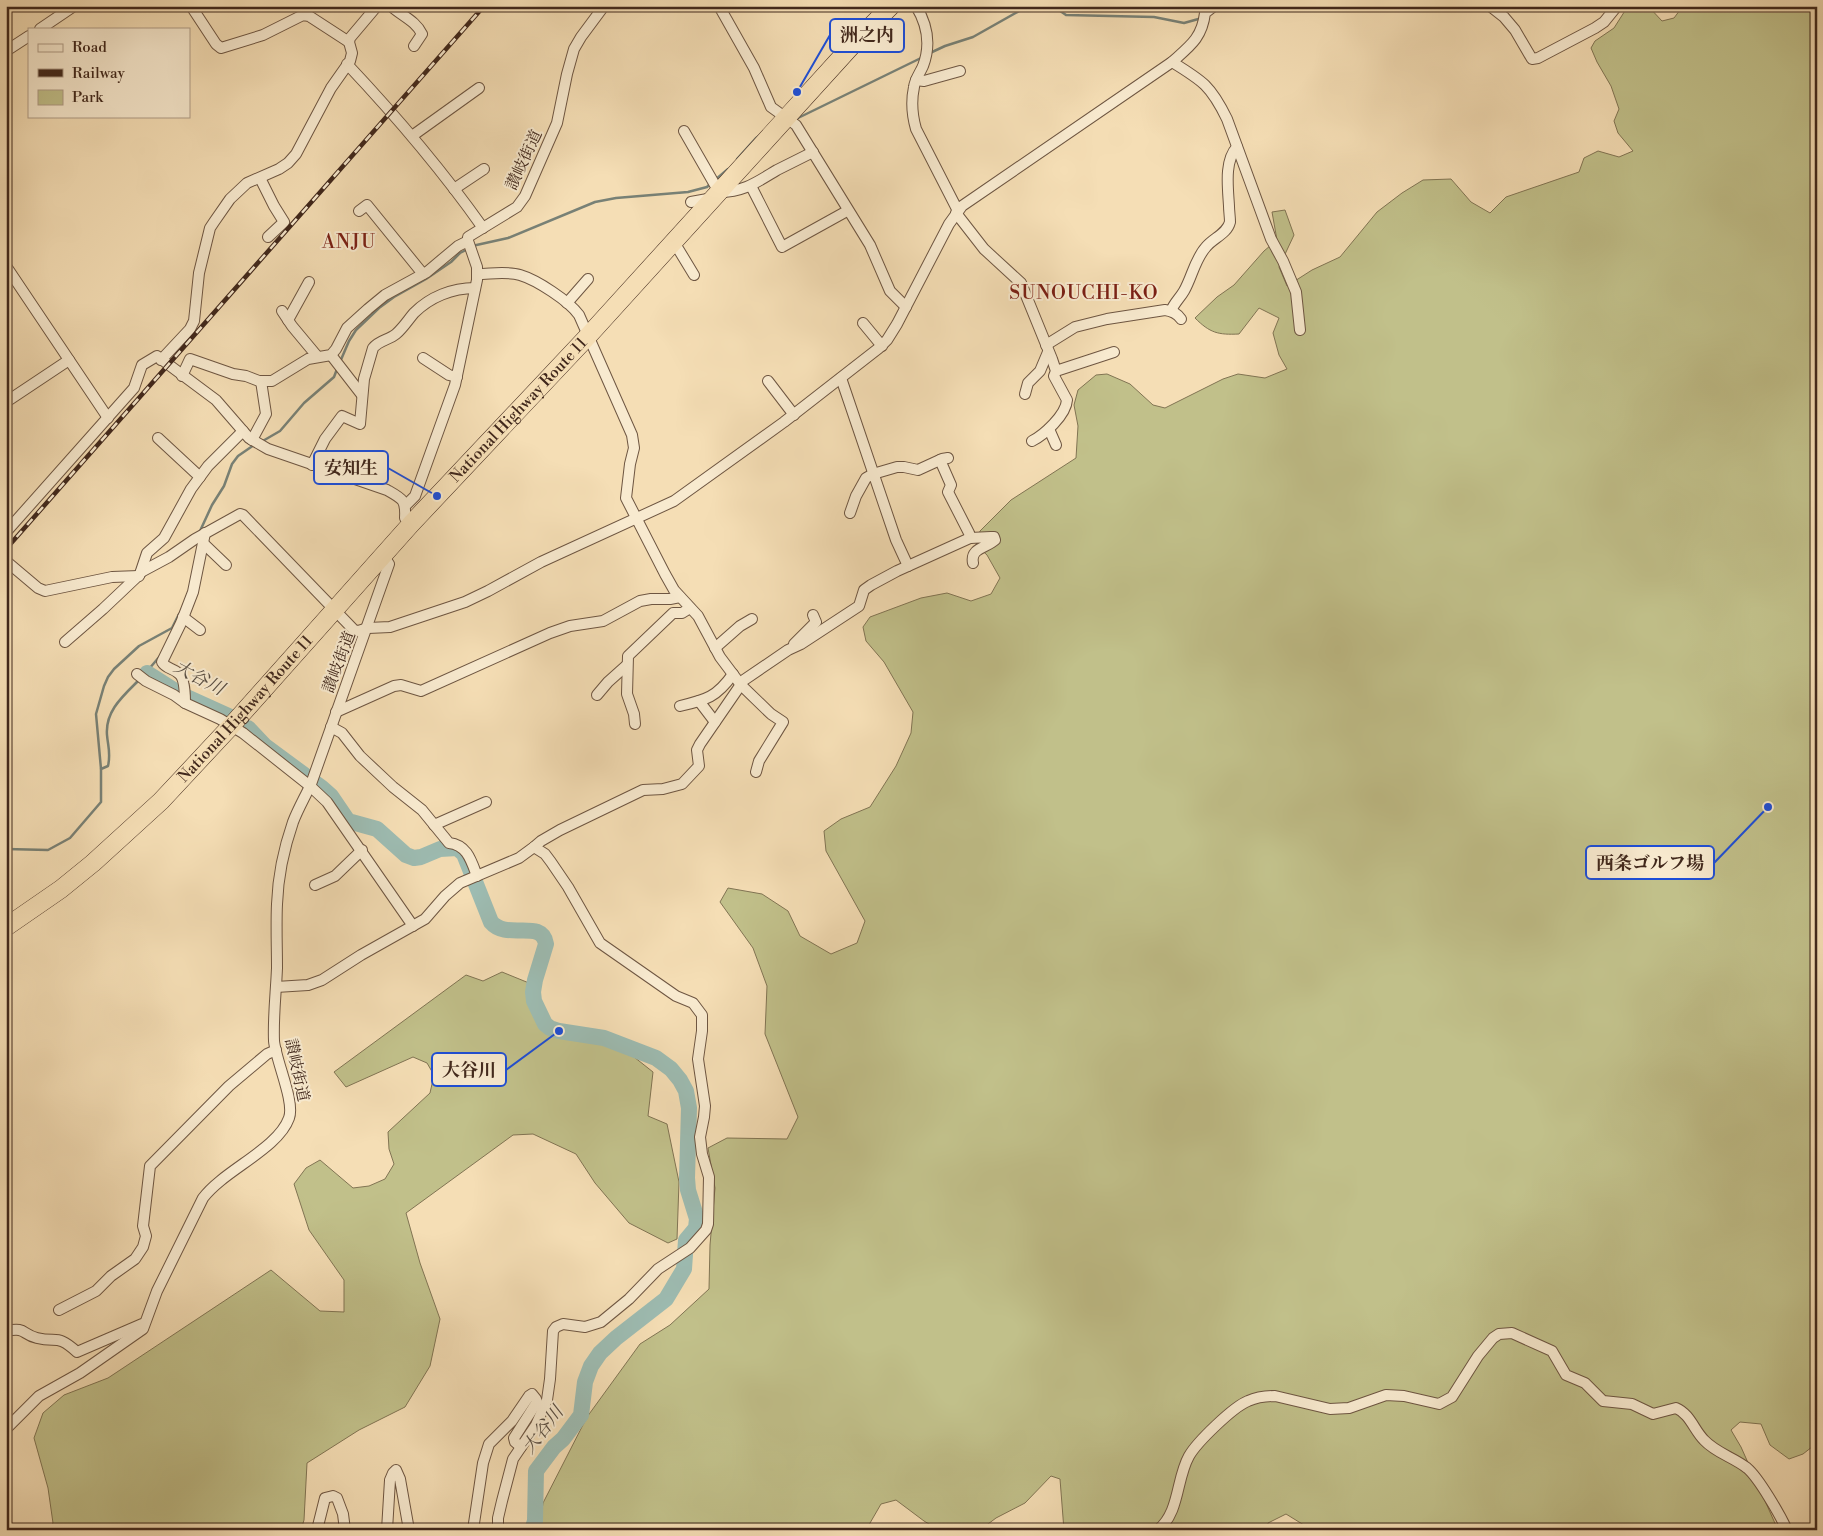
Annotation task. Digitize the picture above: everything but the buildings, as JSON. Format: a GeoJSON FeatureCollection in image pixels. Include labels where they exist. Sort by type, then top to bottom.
{"type":"FeatureCollection","features":[{"type":"Feature","properties":{"kind":"highway","name":"National Highway Route 11"},"geometry":{"type":"LineString","coordinates":[[6,927],[61,889],[118,842],[161,801],[231,726],[411,524],[589,335],[856,41],[891,6]]}},
{"type":"Feature","properties":{"kind":"street"},"geometry":{"type":"LineString","coordinates":[[41,28],[74,6]]}},
{"type":"Feature","properties":{"kind":"street"},"geometry":{"type":"LineString","coordinates":[[191,6],[216,44],[221,48],[263,35],[307,11],[349,42]]}},
{"type":"Feature","properties":{"kind":"street"},"geometry":{"type":"LineString","coordinates":[[162,360],[190,329],[194,321],[199,273],[210,228],[235,193],[246,183],[260,178],[288,163],[296,154],[331,88],[347,64],[352,53],[349,42],[350,38],[377,6]]}},
{"type":"Feature","properties":{"kind":"street"},"geometry":{"type":"LineString","coordinates":[[391,6],[414,22],[420,30],[422,34],[414,46]]}},
{"type":"Feature","properties":{"kind":"street","name":"讃岐街道"},"geometry":{"type":"LineString","coordinates":[[331,355],[347,328],[385,295],[439,264],[458,246],[468,241],[468,237],[517,207],[526,196],[558,123],[567,74],[574,49],[604,6]]}},
{"type":"Feature","properties":{"kind":"street"},"geometry":{"type":"LineString","coordinates":[[719,6],[754,68],[771,107],[796,126],[870,246],[890,291],[906,308]]}},
{"type":"Feature","properties":{"kind":"street"},"geometry":{"type":"LineString","coordinates":[[916,6],[926,29],[928,41],[923,65],[916,80],[912,102],[916,129],[957,212],[984,250],[1021,283],[1056,371],[1054,376],[1063,391],[1066,405],[1049,429],[1032,441]]}},
{"type":"Feature","properties":{"kind":"street"},"geometry":{"type":"LineString","coordinates":[[64,642],[140,574],[204,538],[235,516],[243,516],[333,610],[354,630],[358,631],[368,628],[390,627],[465,602],[541,562],[674,501],[794,415],[882,346],[898,324],[957,212],[962,206],[1172,62],[1200,34],[1205,13],[1214,6]]}},
{"type":"Feature","properties":{"kind":"street"},"geometry":{"type":"LineString","coordinates":[[1490,6],[1504,17],[1515,30],[1532,59],[1538,58],[1595,28],[1604,22],[1617,6]]}},
{"type":"Feature","properties":{"kind":"street"},"geometry":{"type":"LineString","coordinates":[[6,51],[28,37]]}},
{"type":"Feature","properties":{"kind":"street"},"geometry":{"type":"LineString","coordinates":[[1172,62],[1203,81],[1211,91],[1227,120],[1272,239],[1296,292],[1300,330]]}},
{"type":"Feature","properties":{"kind":"street"},"geometry":{"type":"LineString","coordinates":[[347,64],[392,111],[454,189],[482,228]]}},
{"type":"Feature","properties":{"kind":"street"},"geometry":{"type":"LineString","coordinates":[[916,80],[924,81],[960,71]]}},
{"type":"Feature","properties":{"kind":"street"},"geometry":{"type":"LineString","coordinates":[[412,136],[479,88]]}},
{"type":"Feature","properties":{"kind":"street"},"geometry":{"type":"LineString","coordinates":[[684,131],[717,195]]}},
{"type":"Feature","properties":{"kind":"street"},"geometry":{"type":"LineString","coordinates":[[1171,311],[1184,292],[1202,253],[1207,246],[1226,230],[1230,222],[1228,189],[1230,161],[1232,153],[1237,147]]}},
{"type":"Feature","properties":{"kind":"street"},"geometry":{"type":"LineString","coordinates":[[691,202],[751,186],[777,170],[813,152]]}},
{"type":"Feature","properties":{"kind":"street"},"geometry":{"type":"LineString","coordinates":[[454,189],[484,168]]}},
{"type":"Feature","properties":{"kind":"street"},"geometry":{"type":"LineString","coordinates":[[260,178],[284,222],[268,237]]}},
{"type":"Feature","properties":{"kind":"street"},"geometry":{"type":"LineString","coordinates":[[751,186],[782,247],[847,211]]}},
{"type":"Feature","properties":{"kind":"street"},"geometry":{"type":"LineString","coordinates":[[359,211],[367,205],[423,274]]}},
{"type":"Feature","properties":{"kind":"street"},"geometry":{"type":"LineString","coordinates":[[406,505],[415,496],[457,377],[477,274],[477,267],[468,241]]}},
{"type":"Feature","properties":{"kind":"street"},"geometry":{"type":"LineString","coordinates":[[674,242],[694,275]]}},
{"type":"Feature","properties":{"kind":"street"},"geometry":{"type":"LineString","coordinates":[[6,266],[108,418]]}},
{"type":"Feature","properties":{"kind":"street"},"geometry":{"type":"LineString","coordinates":[[477,274],[521,276],[540,285],[580,314],[632,435],[634,448],[626,498],[665,574],[680,597],[698,616],[715,648],[733,674],[741,685],[771,714],[783,722],[759,761],[756,772]]}},
{"type":"Feature","properties":{"kind":"street"},"geometry":{"type":"LineString","coordinates":[[567,303],[588,279]]}},
{"type":"Feature","properties":{"kind":"street"},"geometry":{"type":"LineString","coordinates":[[288,320],[309,282]]}},
{"type":"Feature","properties":{"kind":"street"},"geometry":{"type":"LineString","coordinates":[[312,465],[325,439],[342,416],[360,424],[364,379],[375,344],[393,336],[414,313],[431,299],[466,288],[475,288]]}},
{"type":"Feature","properties":{"kind":"street"},"geometry":{"type":"LineString","coordinates":[[282,311],[317,356]]}},
{"type":"Feature","properties":{"kind":"street"},"geometry":{"type":"LineString","coordinates":[[1025,394],[1028,383],[1040,371],[1047,348],[1075,327],[1134,314],[1171,311],[1181,319]]}},
{"type":"Feature","properties":{"kind":"street"},"geometry":{"type":"LineString","coordinates":[[863,323],[882,346]]}},
{"type":"Feature","properties":{"kind":"street"},"geometry":{"type":"LineString","coordinates":[[1056,371],[1114,352]]}},
{"type":"Feature","properties":{"kind":"street"},"geometry":{"type":"LineString","coordinates":[[182,376],[190,360],[216,370],[261,381],[272,381],[308,359],[331,355],[362,395]]}},
{"type":"Feature","properties":{"kind":"street"},"geometry":{"type":"LineString","coordinates":[[6,532],[134,388],[142,365],[157,356],[216,400],[252,440],[268,449],[387,490],[401,498],[406,505],[405,518],[411,524]]}},
{"type":"Feature","properties":{"kind":"street"},"geometry":{"type":"LineString","coordinates":[[422,358],[449,375],[457,377]]}},
{"type":"Feature","properties":{"kind":"street"},"geometry":{"type":"LineString","coordinates":[[6,402],[69,360]]}},
{"type":"Feature","properties":{"kind":"street"},"geometry":{"type":"LineString","coordinates":[[841,378],[896,540],[908,566]]}},
{"type":"Feature","properties":{"kind":"street"},"geometry":{"type":"LineString","coordinates":[[252,440],[266,414],[261,381]]}},
{"type":"Feature","properties":{"kind":"street"},"geometry":{"type":"LineString","coordinates":[[768,381],[794,415]]}},
{"type":"Feature","properties":{"kind":"street"},"geometry":{"type":"LineString","coordinates":[[1049,429],[1056,445]]}},
{"type":"Feature","properties":{"kind":"street"},"geometry":{"type":"LineString","coordinates":[[140,574],[146,553],[164,538],[191,489],[208,466],[243,431]]}},
{"type":"Feature","properties":{"kind":"street"},"geometry":{"type":"LineString","coordinates":[[158,438],[200,477]]}},
{"type":"Feature","properties":{"kind":"street"},"geometry":{"type":"LineString","coordinates":[[850,514],[856,496],[866,478],[897,467],[918,470],[944,459],[951,485],[948,492],[969,532],[970,538]]}},
{"type":"Feature","properties":{"kind":"street"},"geometry":{"type":"LineString","coordinates":[[276,987],[308,985],[322,980],[361,954],[425,919],[445,896],[460,883],[519,858],[540,841],[560,830],[643,790],[682,784],[699,766],[698,750],[700,744],[744,680],[859,606],[864,590],[872,585],[908,566],[970,538],[994,537],[995,540],[976,550],[973,554],[973,563]]}},
{"type":"Feature","properties":{"kind":"street"},"geometry":{"type":"LineString","coordinates":[[204,538],[226,565]]}},
{"type":"Feature","properties":{"kind":"street"},"geometry":{"type":"LineString","coordinates":[[185,704],[186,690],[182,684],[182,676],[163,665],[162,662],[183,617],[197,578],[204,538]]}},
{"type":"Feature","properties":{"kind":"street","name":"讃岐街道"},"geometry":{"type":"LineString","coordinates":[[6,1430],[39,1396],[80,1373],[143,1329],[156,1291],[203,1198],[212,1186],[277,1137],[289,1118],[289,1103],[276,1050],[274,1014],[279,879],[283,856],[294,819],[311,782],[368,628],[389,564],[383,555]]}},
{"type":"Feature","properties":{"kind":"street"},"geometry":{"type":"LineString","coordinates":[[6,561],[44,591],[112,577],[140,574]]}},
{"type":"Feature","properties":{"kind":"street"},"geometry":{"type":"LineString","coordinates":[[336,712],[394,686],[401,685],[421,692],[550,633],[570,626],[604,621],[640,601],[680,597]]}},
{"type":"Feature","properties":{"kind":"street"},"geometry":{"type":"LineString","coordinates":[[635,724],[634,714],[627,694],[628,656],[673,613],[682,613],[690,608]]}},
{"type":"Feature","properties":{"kind":"street"},"geometry":{"type":"LineString","coordinates":[[794,648],[794,642],[816,622],[813,615]]}},
{"type":"Feature","properties":{"kind":"street"},"geometry":{"type":"LineString","coordinates":[[183,617],[200,630]]}},
{"type":"Feature","properties":{"kind":"street"},"geometry":{"type":"LineString","coordinates":[[715,648],[740,626],[752,619]]}},
{"type":"Feature","properties":{"kind":"street"},"geometry":{"type":"LineString","coordinates":[[597,695],[627,665]]}},
{"type":"Feature","properties":{"kind":"street"},"geometry":{"type":"LineString","coordinates":[[137,674],[146,681],[174,695],[185,704],[220,719],[243,733],[311,782],[362,850],[413,926]]}},
{"type":"Feature","properties":{"kind":"street"},"geometry":{"type":"LineString","coordinates":[[680,706],[712,696],[733,674]]}},
{"type":"Feature","properties":{"kind":"street"},"geometry":{"type":"LineString","coordinates":[[699,701],[715,722]]}},
{"type":"Feature","properties":{"kind":"street"},"geometry":{"type":"LineString","coordinates":[[331,727],[342,733],[360,756],[393,787],[422,810],[448,842],[457,844],[467,851],[477,876]]}},
{"type":"Feature","properties":{"kind":"street"},"geometry":{"type":"LineString","coordinates":[[434,825],[486,802]]}},
{"type":"Feature","properties":{"kind":"street"},"geometry":{"type":"LineString","coordinates":[[498,1530],[498,1518],[514,1459],[536,1424],[547,1400],[552,1332],[562,1324],[592,1326],[612,1315],[658,1269],[690,1248],[706,1230],[709,1218],[709,1178],[702,1154],[700,1137],[705,1106],[698,1059],[702,1015],[693,1003],[671,992],[600,943],[568,887],[551,862],[545,854],[534,847]]}},
{"type":"Feature","properties":{"kind":"street"},"geometry":{"type":"LineString","coordinates":[[315,885],[335,876],[362,850]]}},
{"type":"Feature","properties":{"kind":"street"},"geometry":{"type":"LineString","coordinates":[[59,1310],[96,1291],[111,1276],[135,1259],[146,1236],[143,1226],[150,1166],[229,1086],[267,1054],[276,1050]]}},
{"type":"Feature","properties":{"kind":"street"},"geometry":{"type":"LineString","coordinates":[[6,1331],[18,1329],[39,1339],[59,1339],[78,1352],[145,1323]]}},
{"type":"Feature","properties":{"kind":"street"},"geometry":{"type":"LineString","coordinates":[[1158,1530],[1172,1511],[1189,1456],[1210,1432],[1246,1402],[1266,1396],[1275,1396],[1330,1409],[1340,1409],[1396,1395],[1439,1404],[1452,1397],[1478,1356],[1493,1338],[1499,1334],[1512,1333],[1552,1350],[1566,1375],[1584,1382],[1604,1401],[1632,1404],[1653,1414],[1676,1408],[1684,1413],[1704,1440],[1748,1469],[1780,1515],[1787,1530]]}},
{"type":"Feature","properties":{"kind":"street"},"geometry":{"type":"LineString","coordinates":[[473,1530],[483,1462],[489,1444],[512,1420],[532,1394],[537,1402],[514,1438],[515,1442],[521,1447]]}},
{"type":"Feature","properties":{"kind":"street"},"geometry":{"type":"LineString","coordinates":[[387,1530],[390,1480],[396,1470],[400,1479],[408,1530]]}},
{"type":"Feature","properties":{"kind":"street"},"geometry":{"type":"LineString","coordinates":[[317,1530],[324,1498],[333,1496],[337,1498],[342,1508],[345,1530]]}},
{"type":"Feature","properties":{"kind":"green space"},"geometry":{"type":"Polygon","coordinates":[[[1628,6],[1648,6],[1662,21],[1674,18],[1683,6],[1817,6],[1817,1443],[1803,1454],[1789,1459],[1770,1445],[1761,1424],[1740,1422],[1731,1430],[1741,1447],[1778,1530],[1312,1530],[1286,1514],[1268,1523],[1267,1530],[1064,1530],[1060,1479],[1051,1476],[1025,1503],[996,1518],[980,1530],[939,1530],[896,1500],[881,1504],[866,1530],[539,1530],[543,1503],[587,1417],[640,1344],[670,1325],[709,1289],[710,1245],[715,1188],[708,1148],[727,1138],[787,1139],[798,1117],[765,1034],[767,986],[753,948],[720,902],[728,888],[762,894],[788,911],[800,936],[831,954],[857,943],[865,921],[826,851],[824,831],[841,819],[870,807],[896,766],[911,733],[913,712],[884,662],[866,641],[863,627],[870,617],[921,598],[947,593],[971,601],[991,594],[1000,578],[987,555],[976,545],[980,531],[1011,500],[1076,458],[1078,426],[1074,405],[1078,390],[1096,375],[1107,374],[1130,384],[1153,405],[1165,408],[1223,379],[1238,374],[1265,378],[1287,369],[1279,355],[1273,333],[1279,318],[1259,308],[1239,334],[1232,334],[1210,330],[1195,318],[1217,297],[1234,285],[1264,251],[1277,240],[1272,212],[1285,210],[1294,235],[1279,267],[1287,286],[1312,270],[1340,257],[1377,212],[1423,180],[1451,179],[1471,202],[1490,213],[1506,197],[1579,172],[1584,158],[1598,151],[1619,157],[1633,151],[1618,133],[1614,121],[1619,109],[1611,86],[1591,48],[1595,41],[1614,28],[1628,6]]]}},
{"type":"Feature","properties":{"kind":"green space"},"geometry":{"type":"Polygon","coordinates":[[[502,972],[529,983],[530,1003],[540,1027],[554,1035],[606,1043],[629,1053],[653,1072],[648,1116],[667,1124],[679,1182],[677,1239],[668,1243],[629,1223],[595,1183],[576,1154],[533,1134],[513,1135],[406,1213],[420,1263],[440,1319],[430,1366],[405,1407],[359,1430],[307,1463],[304,1520],[301,1530],[49,1530],[53,1523],[48,1488],[34,1438],[43,1413],[64,1395],[108,1378],[271,1270],[320,1311],[344,1312],[344,1280],[309,1230],[294,1184],[306,1168],[320,1160],[353,1188],[369,1186],[385,1179],[394,1164],[389,1149],[388,1132],[430,1093],[434,1075],[427,1063],[413,1057],[346,1087],[334,1072],[466,975],[483,981],[502,972]]]}},
{"type":"Feature","properties":{"kind":"waterway"},"geometry":{"type":"LineString","coordinates":[[930,53],[973,37],[1028,6]]}},
{"type":"Feature","properties":{"kind":"waterway"},"geometry":{"type":"LineString","coordinates":[[1053,6],[1066,15],[1154,17],[1184,23],[1202,18]]}},
{"type":"Feature","properties":{"kind":"waterway"},"geometry":{"type":"LineString","coordinates":[[1215,11],[1223,6]]}},
{"type":"Feature","properties":{"kind":"waterway"},"geometry":{"type":"LineString","coordinates":[[796,119],[923,57]]}},
{"type":"Feature","properties":{"kind":"waterway"},"geometry":{"type":"LineString","coordinates":[[737,159],[759,136]]}},
{"type":"Feature","properties":{"kind":"waterway"},"geometry":{"type":"LineString","coordinates":[[715,180],[728,169]]}},
{"type":"Feature","properties":{"kind":"waterway"},"geometry":{"type":"LineString","coordinates":[[472,246],[508,238],[595,202],[616,198],[688,192],[707,187],[711,183]]}},
{"type":"Feature","properties":{"kind":"waterway"},"geometry":{"type":"LineString","coordinates":[[340,362],[356,330],[379,308],[426,279],[468,249]]}},
{"type":"Feature","properties":{"kind":"waterway"},"geometry":{"type":"LineString","coordinates":[[261,442],[280,431],[304,403],[334,377],[337,369]]}},
{"type":"Feature","properties":{"kind":"waterway"},"geometry":{"type":"LineString","coordinates":[[200,531],[212,505],[224,486],[232,464],[238,456],[254,445]]}},
{"type":"Feature","properties":{"kind":"waterway"},"geometry":{"type":"LineString","coordinates":[[101,769],[96,714],[108,677],[139,646],[172,628],[179,614]]}},
{"type":"Feature","properties":{"kind":"waterway"},"geometry":{"type":"LineString","coordinates":[[143,676],[160,656]]}},
{"type":"Feature","properties":{"kind":"waterway","name":"大谷川"},"geometry":{"type":"LineString","coordinates":[[147,673],[180,694],[233,718]]}},
{"type":"Feature","properties":{"kind":"waterway"},"geometry":{"type":"LineString","coordinates":[[6,849],[48,850],[70,838],[101,802],[101,769],[108,766],[109,757],[107,735],[109,719],[116,704],[139,680]]}},
{"type":"Feature","properties":{"kind":"waterway","name":"大谷川"},"geometry":{"type":"LineString","coordinates":[[248,728],[265,746],[331,796],[348,821],[377,829],[406,855],[414,858],[440,849],[457,848],[464,854],[491,922],[506,930],[538,932],[543,936],[546,944],[533,992],[534,1001],[545,1024],[559,1031],[604,1038],[656,1058],[671,1069],[686,1091],[689,1108],[688,1190],[697,1219],[696,1228],[686,1240],[684,1269],[666,1299],[616,1338],[600,1353],[591,1366],[585,1382],[581,1415],[536,1471],[535,1521],[532,1530]]}},
{"type":"Feature","properties":{"kind":"railway"},"geometry":{"type":"LineString","coordinates":[[6,549],[484,6]]}},
{"type":"Feature","properties":{"kind":"place","name":"洲之内"},"geometry":{"type":"Point","coordinates":[797,92]}},
{"type":"Feature","properties":{"kind":"place","name":"安知生"},"geometry":{"type":"Point","coordinates":[437,496]}},
{"type":"Feature","properties":{"kind":"place","name":"西条ゴルフ場"},"geometry":{"type":"Point","coordinates":[1768,807]}},
{"type":"Feature","properties":{"kind":"place","name":"大谷川"},"geometry":{"type":"Point","coordinates":[559,1031]}},
{"type":"Feature","properties":{"kind":"district","name":"ANJU"},"geometry":{"type":"Point","coordinates":[349,242]}},
{"type":"Feature","properties":{"kind":"district","name":"SUNOUCHI-KO"},"geometry":{"type":"Point","coordinates":[1084,293]}}]}
